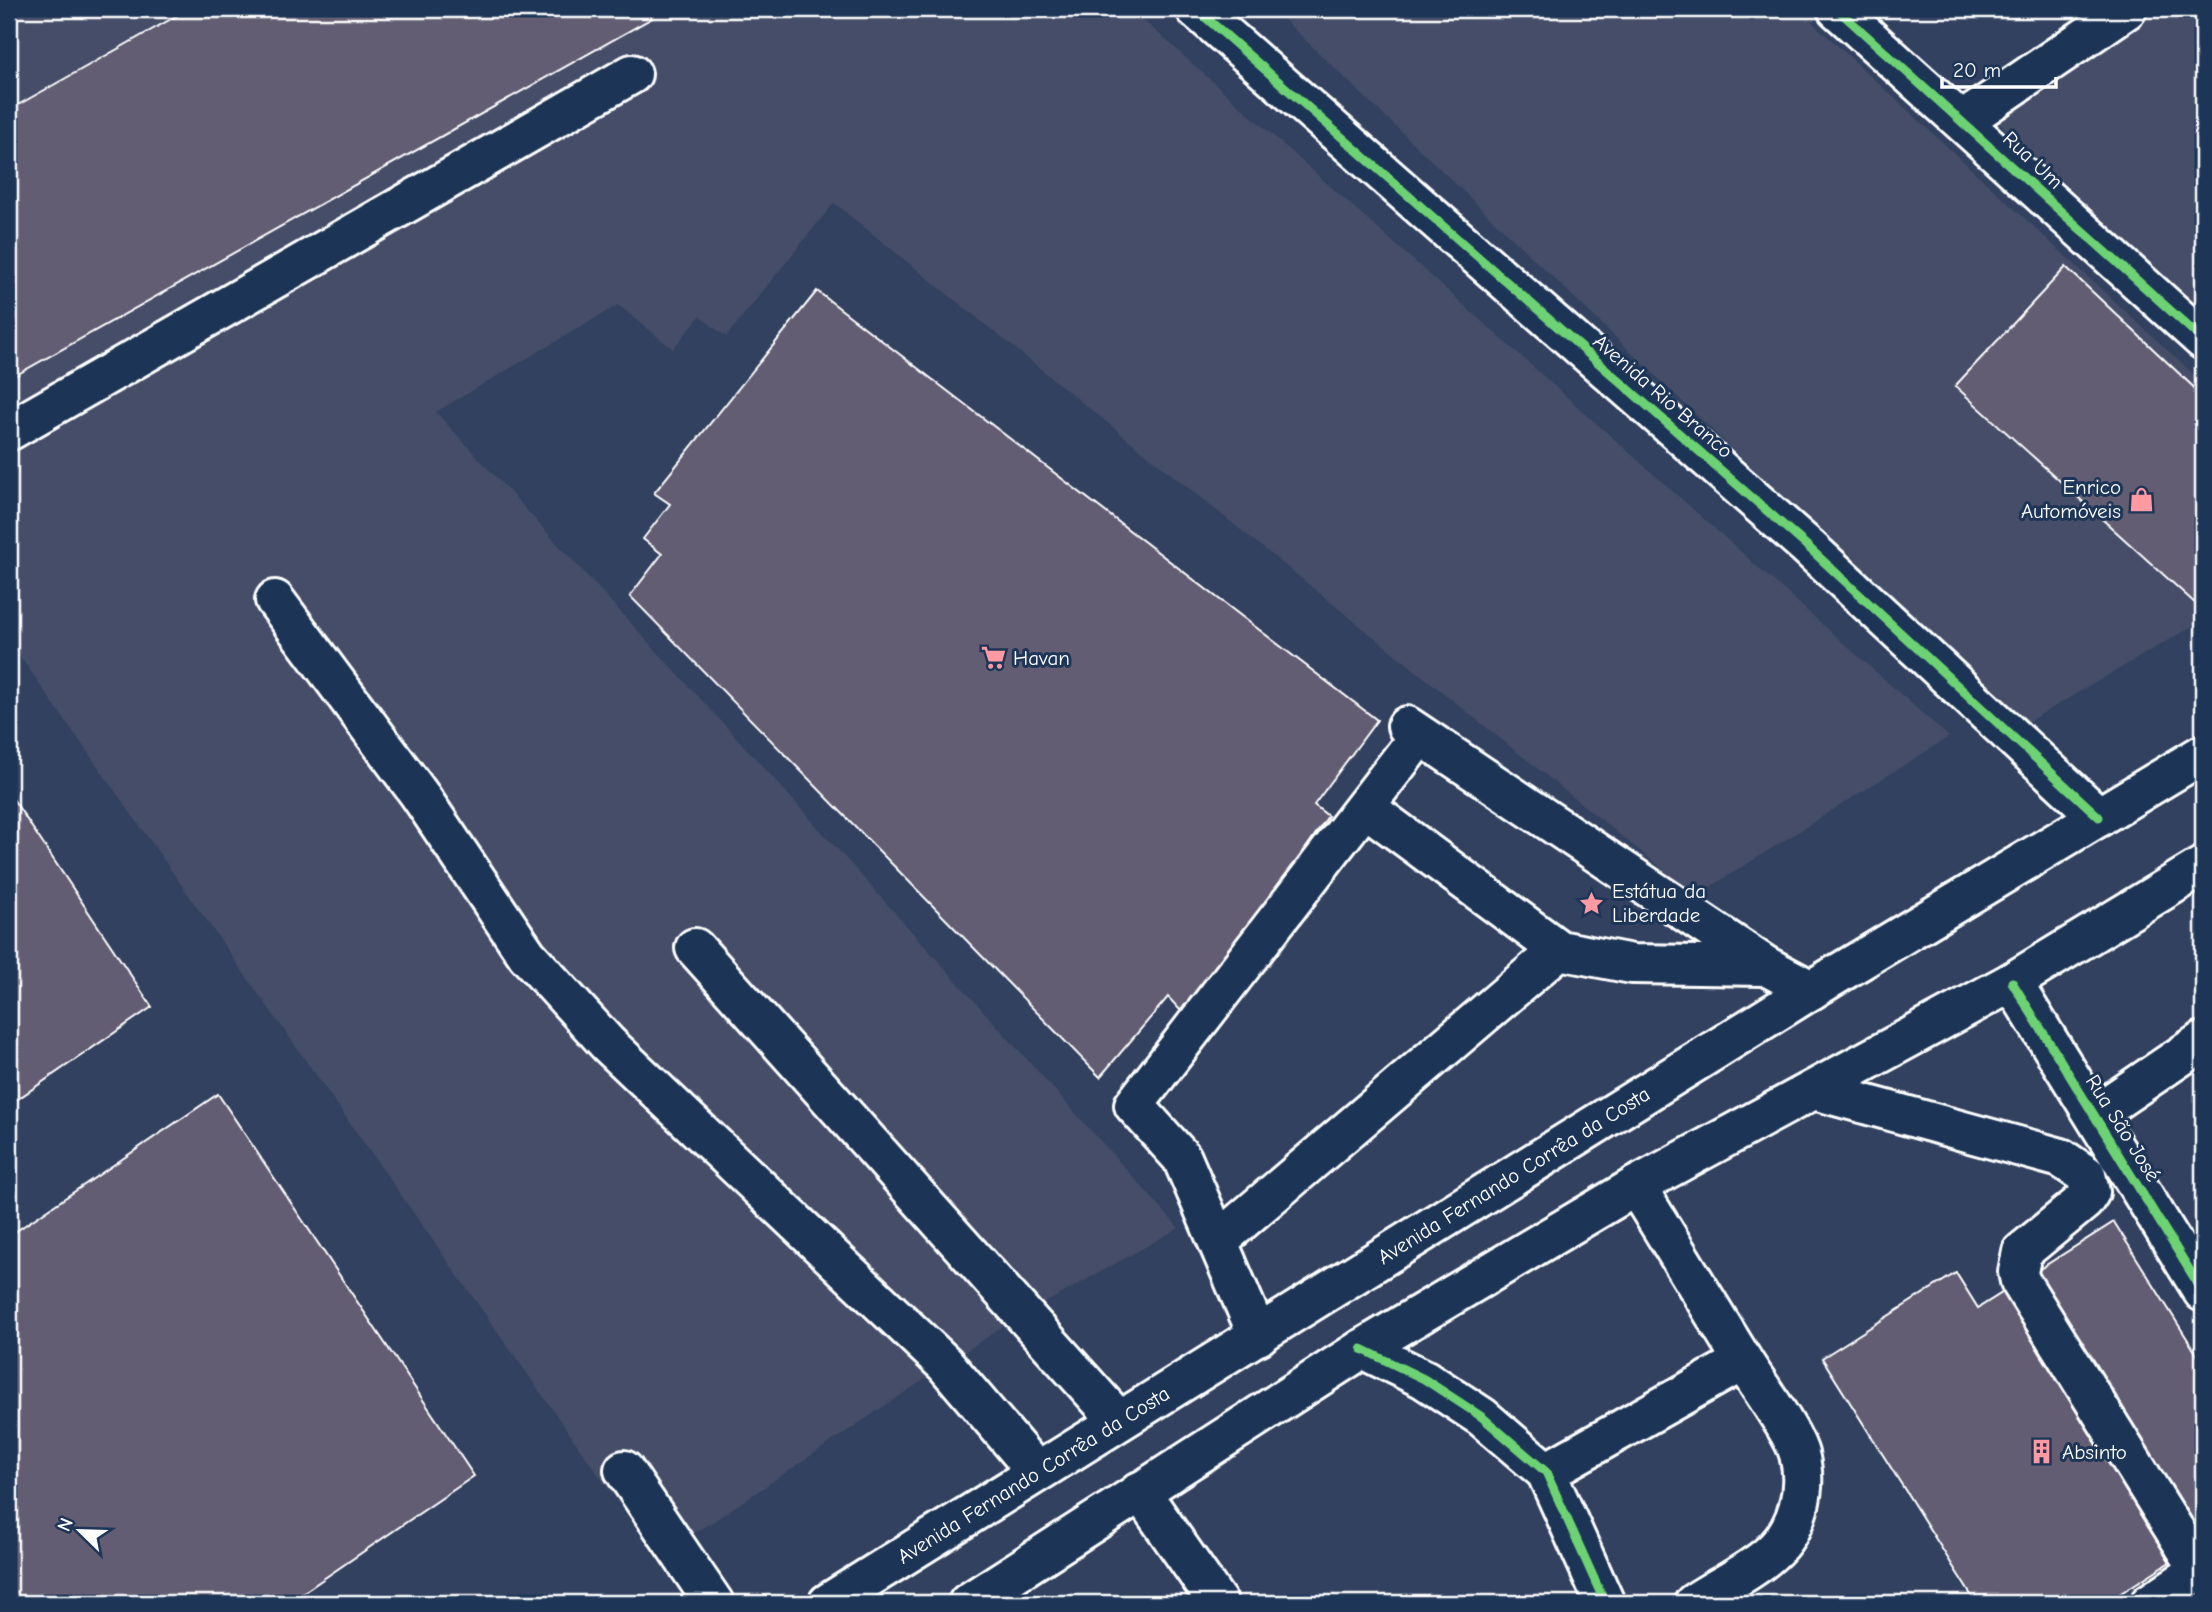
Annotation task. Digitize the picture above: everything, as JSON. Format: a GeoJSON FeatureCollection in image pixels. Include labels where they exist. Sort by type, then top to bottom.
{"type":"FeatureCollection","features":[{"type":"Feature","properties":{"kind":"main road","name":"Avenida Rio Branco"},"geometry":{"type":"LineString","coordinates":[[1196,9],[1807,545],[2099,817]]}},
{"type":"Feature","properties":{"kind":"main road","name":"Rua Um"},"geometry":{"type":"LineString","coordinates":[[1838,9],[1964,120],[2203,340]]}},
{"type":"Feature","properties":{"kind":"main road"},"geometry":{"type":"LineString","coordinates":[[1964,120],[2127,9]]}},
{"type":"Feature","properties":{"kind":"main road"},"geometry":{"type":"LineString","coordinates":[[9,431],[632,74]]}},
{"type":"Feature","properties":{"kind":"main road"},"geometry":{"type":"LineString","coordinates":[[275,600],[419,794],[527,955],[608,1044],[945,1364],[1037,1472]]}},
{"type":"Feature","properties":{"kind":"main road"},"geometry":{"type":"LineString","coordinates":[[1258,1336],[1182,1158],[1134,1105],[1365,807],[1413,731],[1766,966],[1811,990]]}},
{"type":"Feature","properties":{"kind":"main road","name":"Avenida Fernando Corrêa da Costa"},"geometry":{"type":"LineString","coordinates":[[828,1603],[1811,990],[2203,754]]}},
{"type":"Feature","properties":{"kind":"main road"},"geometry":{"type":"LineString","coordinates":[[1365,807],[1559,950],[1632,964],[1766,966]]}},
{"type":"Feature","properties":{"kind":"main road"},"geometry":{"type":"LineString","coordinates":[[968,1603],[1362,1349],[1636,1186],[2012,982],[2203,866]]}},
{"type":"Feature","properties":{"kind":"main road"},"geometry":{"type":"LineString","coordinates":[[695,948],[1119,1421]]}},
{"type":"Feature","properties":{"kind":"main road"},"geometry":{"type":"LineString","coordinates":[[1218,1241],[1559,950]]}},
{"type":"Feature","properties":{"kind":"main road","name":"Rua São José"},"geometry":{"type":"LineString","coordinates":[[2012,982],[2203,1292]]}},
{"type":"Feature","properties":{"kind":"main road"},"geometry":{"type":"LineString","coordinates":[[2094,1115],[2203,1041]]}},
{"type":"Feature","properties":{"kind":"main road"},"geometry":{"type":"LineString","coordinates":[[1814,1090],[2061,1158],[2086,1175],[2090,1192],[2084,1201],[2022,1252],[2018,1272],[2020,1281],[2202,1569],[2150,1603]]}},
{"type":"Feature","properties":{"kind":"main road"},"geometry":{"type":"LineString","coordinates":[[1636,1186],[1798,1451],[1803,1481],[1798,1510],[1787,1533],[1771,1553],[1694,1603]]}},
{"type":"Feature","properties":{"kind":"main road"},"geometry":{"type":"LineString","coordinates":[[1362,1349],[1424,1379],[1482,1416],[1546,1472],[1605,1603]]}},
{"type":"Feature","properties":{"kind":"main road"},"geometry":{"type":"LineString","coordinates":[[1546,1472],[1743,1361]]}},
{"type":"Feature","properties":{"kind":"main road"},"geometry":{"type":"LineString","coordinates":[[624,1470],[708,1601]]}},
{"type":"Feature","properties":{"kind":"main road"},"geometry":{"type":"LineString","coordinates":[[1140,1491],[1218,1603]]}},
{"type":"Feature","properties":{"kind":"shaded area"},"geometry":{"type":"Polygon","coordinates":[[[9,9],[1131,9],[1949,737],[1696,896],[834,203],[726,337],[700,316],[673,349],[618,305],[436,412],[758,761],[1179,1228],[1002,1327],[714,1521],[656,1556],[9,641],[9,9]]]}},
{"type":"Feature","properties":{"kind":"shaded area"},"geometry":{"type":"Polygon","coordinates":[[[1273,9],[1798,9],[2203,383],[2203,620],[2021,726],[1273,9]]]}},
{"type":"Feature","properties":{"kind":"shaded area"},"geometry":{"type":"Polygon","coordinates":[[[2155,9],[2203,9],[2203,314],[1999,123],[2155,9]]]}},
{"type":"Feature","properties":{"kind":"building"},"geometry":{"type":"Polygon","coordinates":[[[189,9],[647,9],[652,18],[9,379],[9,110],[189,9]]]}},
{"type":"Feature","properties":{"kind":"building","name":"Enrico Automóveis"},"geometry":{"type":"Polygon","coordinates":[[[2066,267],[2203,396],[2203,601],[2197,605],[1955,386],[2066,267]]]}},
{"type":"Feature","properties":{"kind":"building","name":"Havan"},"geometry":{"type":"Polygon","coordinates":[[[817,291],[1377,720],[1314,805],[1328,816],[1255,922],[1181,1011],[1168,997],[1100,1077],[630,596],[662,554],[643,539],[670,504],[654,493],[817,291]]]}},
{"type":"Feature","properties":{"kind":"building"},"geometry":{"type":"Polygon","coordinates":[[[9,793],[152,1007],[9,1105],[9,793]]]}},
{"type":"Feature","properties":{"kind":"building"},"geometry":{"type":"Polygon","coordinates":[[[218,1094],[474,1476],[288,1603],[9,1603],[9,1236],[218,1094]]]}},
{"type":"Feature","properties":{"kind":"building","name":"Absinto"},"geometry":{"type":"Polygon","coordinates":[[[2114,1222],[2203,1364],[2203,1541],[2105,1603],[1976,1603],[1822,1358],[1956,1273],[1978,1308],[2114,1222]]]}},
{"type":"Feature","properties":{"kind":"cycle path"},"geometry":{"type":"LineString","coordinates":[[1196,9],[1807,546],[2099,817]]}},
{"type":"Feature","properties":{"kind":"cycle path"},"geometry":{"type":"LineString","coordinates":[[1837,9],[2203,340]]}},
{"type":"Feature","properties":{"kind":"cycle path"},"geometry":{"type":"LineString","coordinates":[[2012,982],[2203,1292]]}},
{"type":"Feature","properties":{"kind":"cycle path"},"geometry":{"type":"LineString","coordinates":[[1362,1349],[1424,1379],[1482,1417],[1546,1472],[1605,1603]]}},
{"type":"Feature","properties":{"kind":"place","name":"Enrico Automóveis"},"geometry":{"type":"Point","coordinates":[2141,499]}},
{"type":"Feature","properties":{"kind":"place","name":"Havan"},"geometry":{"type":"Point","coordinates":[993,658]}},
{"type":"Feature","properties":{"kind":"place","name":"Estátua da Liberdade"},"geometry":{"type":"Point","coordinates":[1592,903]}},
{"type":"Feature","properties":{"kind":"place","name":"Absinto"},"geometry":{"type":"Point","coordinates":[2042,1452]}}]}
